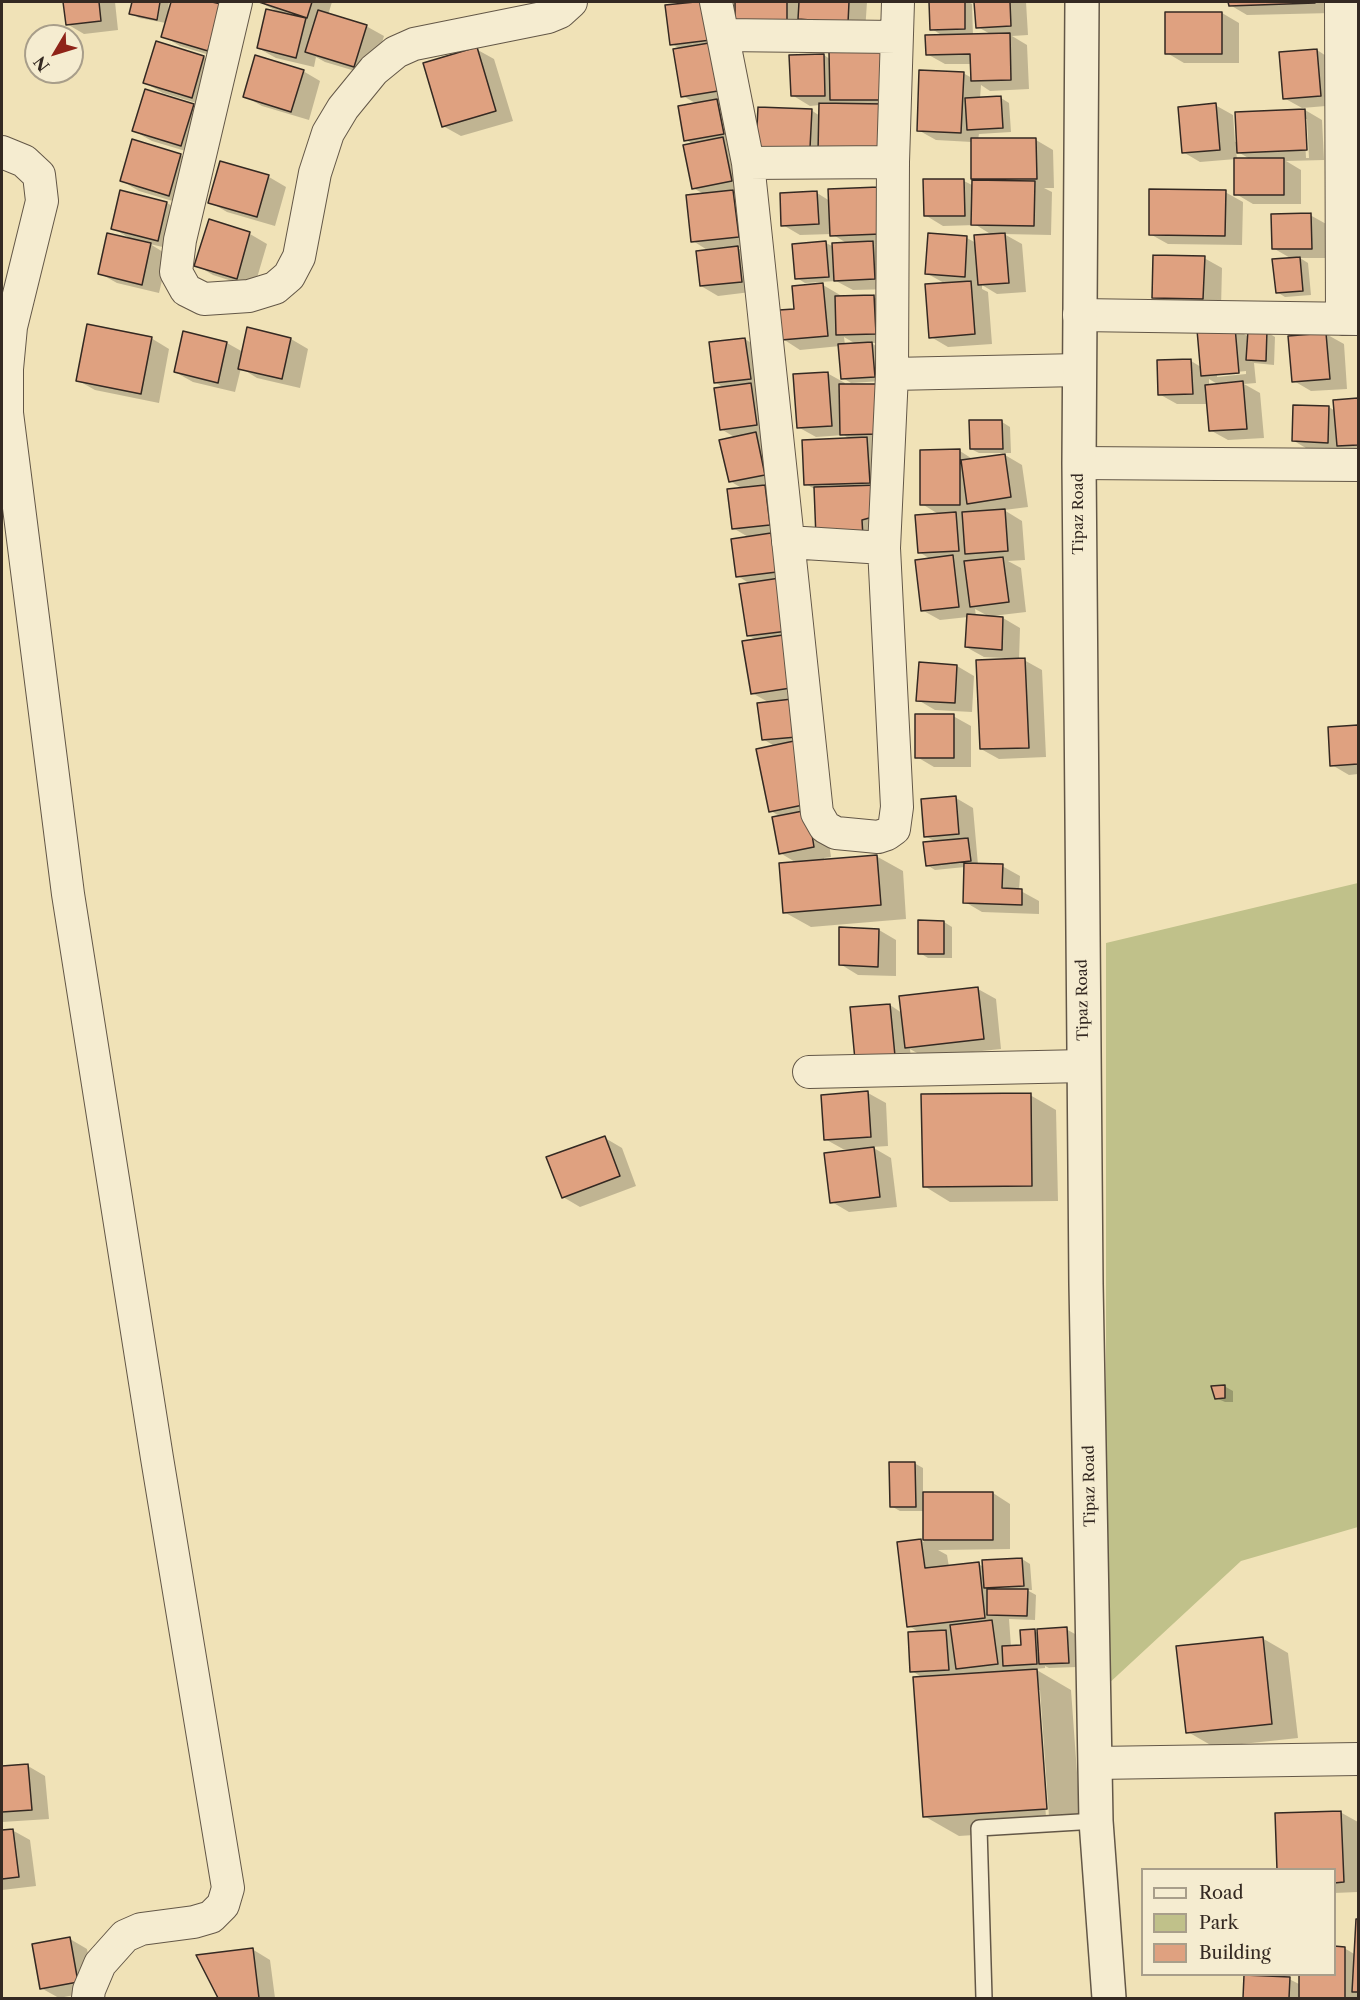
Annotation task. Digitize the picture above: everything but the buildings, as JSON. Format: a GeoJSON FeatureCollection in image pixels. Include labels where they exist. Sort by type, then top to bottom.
{"type":"FeatureCollection","features":[{"type":"Feature","properties":{"kind":"street"},"geometry":{"type":"LineString","coordinates":[[236,2],[180,240],[176,272],[186,290],[204,299],[249,297],[275,288],[289,276],[299,257],[315,173],[328,133],[343,108],[374,70],[396,52],[414,44],[548,17],[560,12],[571,2]]}},
{"type":"Feature","properties":{"kind":"street"},"geometry":{"type":"LineString","coordinates":[[716,2],[748,163],[817,813],[825,827],[836,833],[878,837],[894,829],[897,807],[884,548],[892,374],[892,162],[898,2]]}},
{"type":"Feature","properties":{"kind":"street","name":"Tipaz Road"},"geometry":{"type":"LineString","coordinates":[[1082,2],[1079,463],[1084,1066],[1096,1821],[1109,1998]]}},
{"type":"Feature","properties":{"kind":"street"},"geometry":{"type":"LineString","coordinates":[[1080,315],[1350,319],[1349,92],[1341,2]]}},
{"type":"Feature","properties":{"kind":"street"},"geometry":{"type":"LineString","coordinates":[[723,35],[896,37]]}},
{"type":"Feature","properties":{"kind":"street"},"geometry":{"type":"LineString","coordinates":[[2,152],[24,161],[39,175],[42,201],[11,327],[7,369],[7,413],[68,894],[228,1888],[223,1905],[211,1917],[194,1922],[141,1929],[125,1936],[100,1964],[88,1998]]}},
{"type":"Feature","properties":{"kind":"street"},"geometry":{"type":"LineString","coordinates":[[748,163],[892,162]]}},
{"type":"Feature","properties":{"kind":"street"},"geometry":{"type":"LineString","coordinates":[[892,374],[1079,370]]}},
{"type":"Feature","properties":{"kind":"street"},"geometry":{"type":"LineString","coordinates":[[1079,463],[1359,465]]}},
{"type":"Feature","properties":{"kind":"street"},"geometry":{"type":"LineString","coordinates":[[788,542],[884,548]]}},
{"type":"Feature","properties":{"kind":"street"},"geometry":{"type":"LineString","coordinates":[[809,1072],[1084,1066]]}},
{"type":"Feature","properties":{"kind":"street"},"geometry":{"type":"LineString","coordinates":[[1095,1763],[1359,1759]]}},
{"type":"Feature","properties":{"kind":"lane"},"geometry":{"type":"LineString","coordinates":[[984,1998],[979,1828],[1096,1821]]}},
{"type":"Feature","properties":{"kind":"green space"},"geometry":{"type":"Polygon","coordinates":[[[1358,883],[1358,1527],[1241,1561],[1106,1686],[1106,943],[1358,883]]]}}]}
